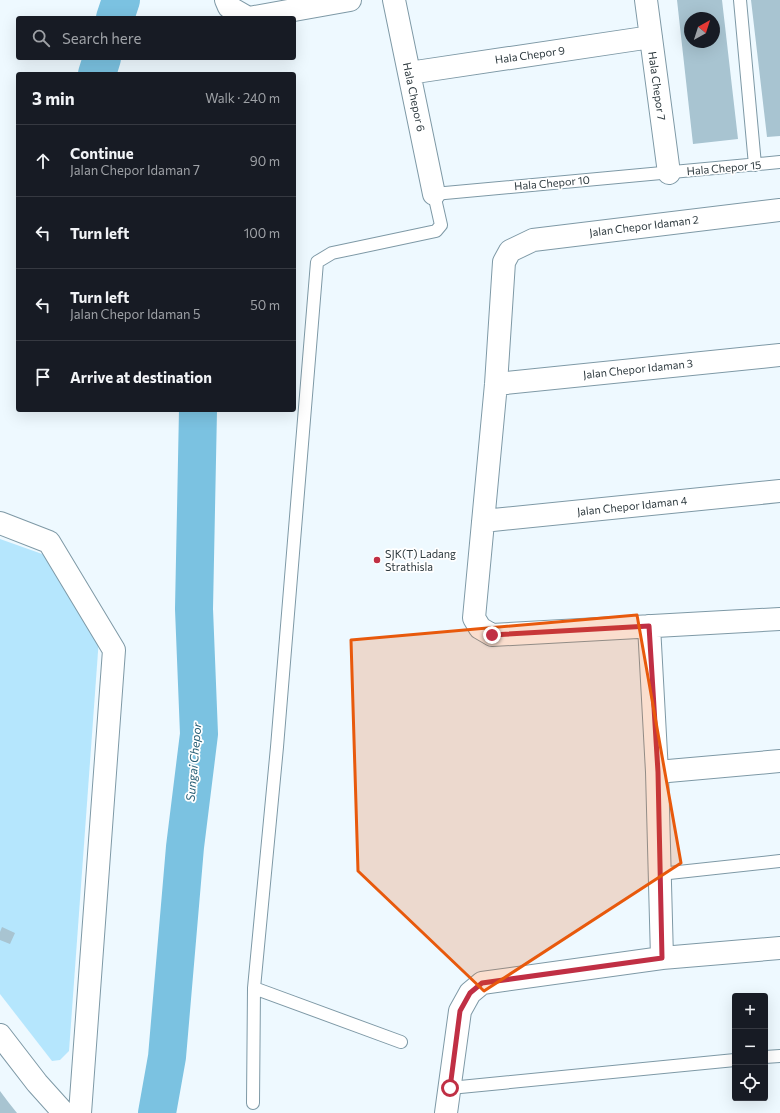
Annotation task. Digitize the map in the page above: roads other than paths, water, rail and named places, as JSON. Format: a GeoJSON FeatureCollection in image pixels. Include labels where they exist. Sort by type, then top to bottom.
{"type":"FeatureCollection","features":[{"type":"Feature","properties":{"kind":"street"},"geometry":{"type":"LineString","coordinates":[[226,0],[229,6],[246,16]]}},
{"type":"Feature","properties":{"kind":"street"},"geometry":{"type":"LineString","coordinates":[[260,16],[350,0]]}},
{"type":"Feature","properties":{"kind":"street","name":"Hala Chepor 6"},"geometry":{"type":"LineString","coordinates":[[394,0],[434,194]]}},
{"type":"Feature","properties":{"kind":"street","name":"Hala Chepor 7"},"geometry":{"type":"LineString","coordinates":[[646,0],[669,173]]}},
{"type":"Feature","properties":{"kind":"street","name":"Hala Chepor 9"},"geometry":{"type":"LineString","coordinates":[[409,73],[651,37]]}},
{"type":"Feature","properties":{"kind":"street","name":"Jalan Chepor Idaman 2"},"geometry":{"type":"LineString","coordinates":[[496,384],[504,262],[510,251],[533,240],[780,210]]}},
{"type":"Feature","properties":{"kind":"street","name":"Jalan Chepor Idaman 3"},"geometry":{"type":"LineString","coordinates":[[496,384],[780,355]]}},
{"type":"Feature","properties":{"kind":"street"},"geometry":{"type":"LineString","coordinates":[[496,384],[474,618],[480,628],[492,635],[780,619]]}},
{"type":"Feature","properties":{"kind":"street","name":"Jalan Chepor Idaman 4"},"geometry":{"type":"LineString","coordinates":[[483,521],[780,490]]}},
{"type":"Feature","properties":{"kind":"street"},"geometry":{"type":"LineString","coordinates":[[0,523],[49,542],[114,650],[80,1113]]}},
{"type":"Feature","properties":{"kind":"street"},"geometry":{"type":"LineString","coordinates":[[649,626],[658,772],[662,958]]}},
{"type":"Feature","properties":{"kind":"street"},"geometry":{"type":"LineString","coordinates":[[658,772],[780,761]]}},
{"type":"Feature","properties":{"kind":"street"},"geometry":{"type":"LineString","coordinates":[[446,1113],[460,1011],[470,993],[482,983],[662,958],[780,948]]}},
{"type":"Feature","properties":{"kind":"street"},"geometry":{"type":"LineString","coordinates":[[0,1035],[37,1083],[64,1113]]}},
{"type":"Feature","properties":{"kind":"lane"},"geometry":{"type":"LineString","coordinates":[[740,0],[755,165]]}},
{"type":"Feature","properties":{"kind":"lane","name":"Hala Chepor 15"},"geometry":{"type":"LineString","coordinates":[[669,173],[780,162]]}},
{"type":"Feature","properties":{"kind":"lane","name":"Hala Chepor 10"},"geometry":{"type":"LineString","coordinates":[[434,194],[669,173]]}},
{"type":"Feature","properties":{"kind":"lane"},"geometry":{"type":"LineString","coordinates":[[253,1103],[254,988],[278,732],[317,262],[332,253],[436,230],[441,225],[434,194]]}},
{"type":"Feature","properties":{"kind":"lane"},"geometry":{"type":"LineString","coordinates":[[660,874],[780,861]]}},
{"type":"Feature","properties":{"kind":"lane"},"geometry":{"type":"LineString","coordinates":[[254,988],[401,1042]]}},
{"type":"Feature","properties":{"kind":"lane"},"geometry":{"type":"LineString","coordinates":[[768,1058],[780,1056]]}},
{"type":"Feature","properties":{"kind":"lane"},"geometry":{"type":"LineString","coordinates":[[450,1088],[732,1060]]}},
{"type":"Feature","properties":{"kind":"waterway","name":"Sungai Chepor"},"geometry":{"type":"LineString","coordinates":[[116,16],[121,0]]}},
{"type":"Feature","properties":{"kind":"waterway","name":"Sungai Chepor"},"geometry":{"type":"LineString","coordinates":[[98,72],[101,60]]}},
{"type":"Feature","properties":{"kind":"waterway","name":"Sungai Chepor"},"geometry":{"type":"LineString","coordinates":[[157,1113],[167,1057],[185,847],[199,734],[194,609],[198,412]]}},
{"type":"Feature","properties":{"kind":"place","name":"SJK(T) Ladang Strathisla"},"geometry":{"type":"Point","coordinates":[377,560]}}]}
